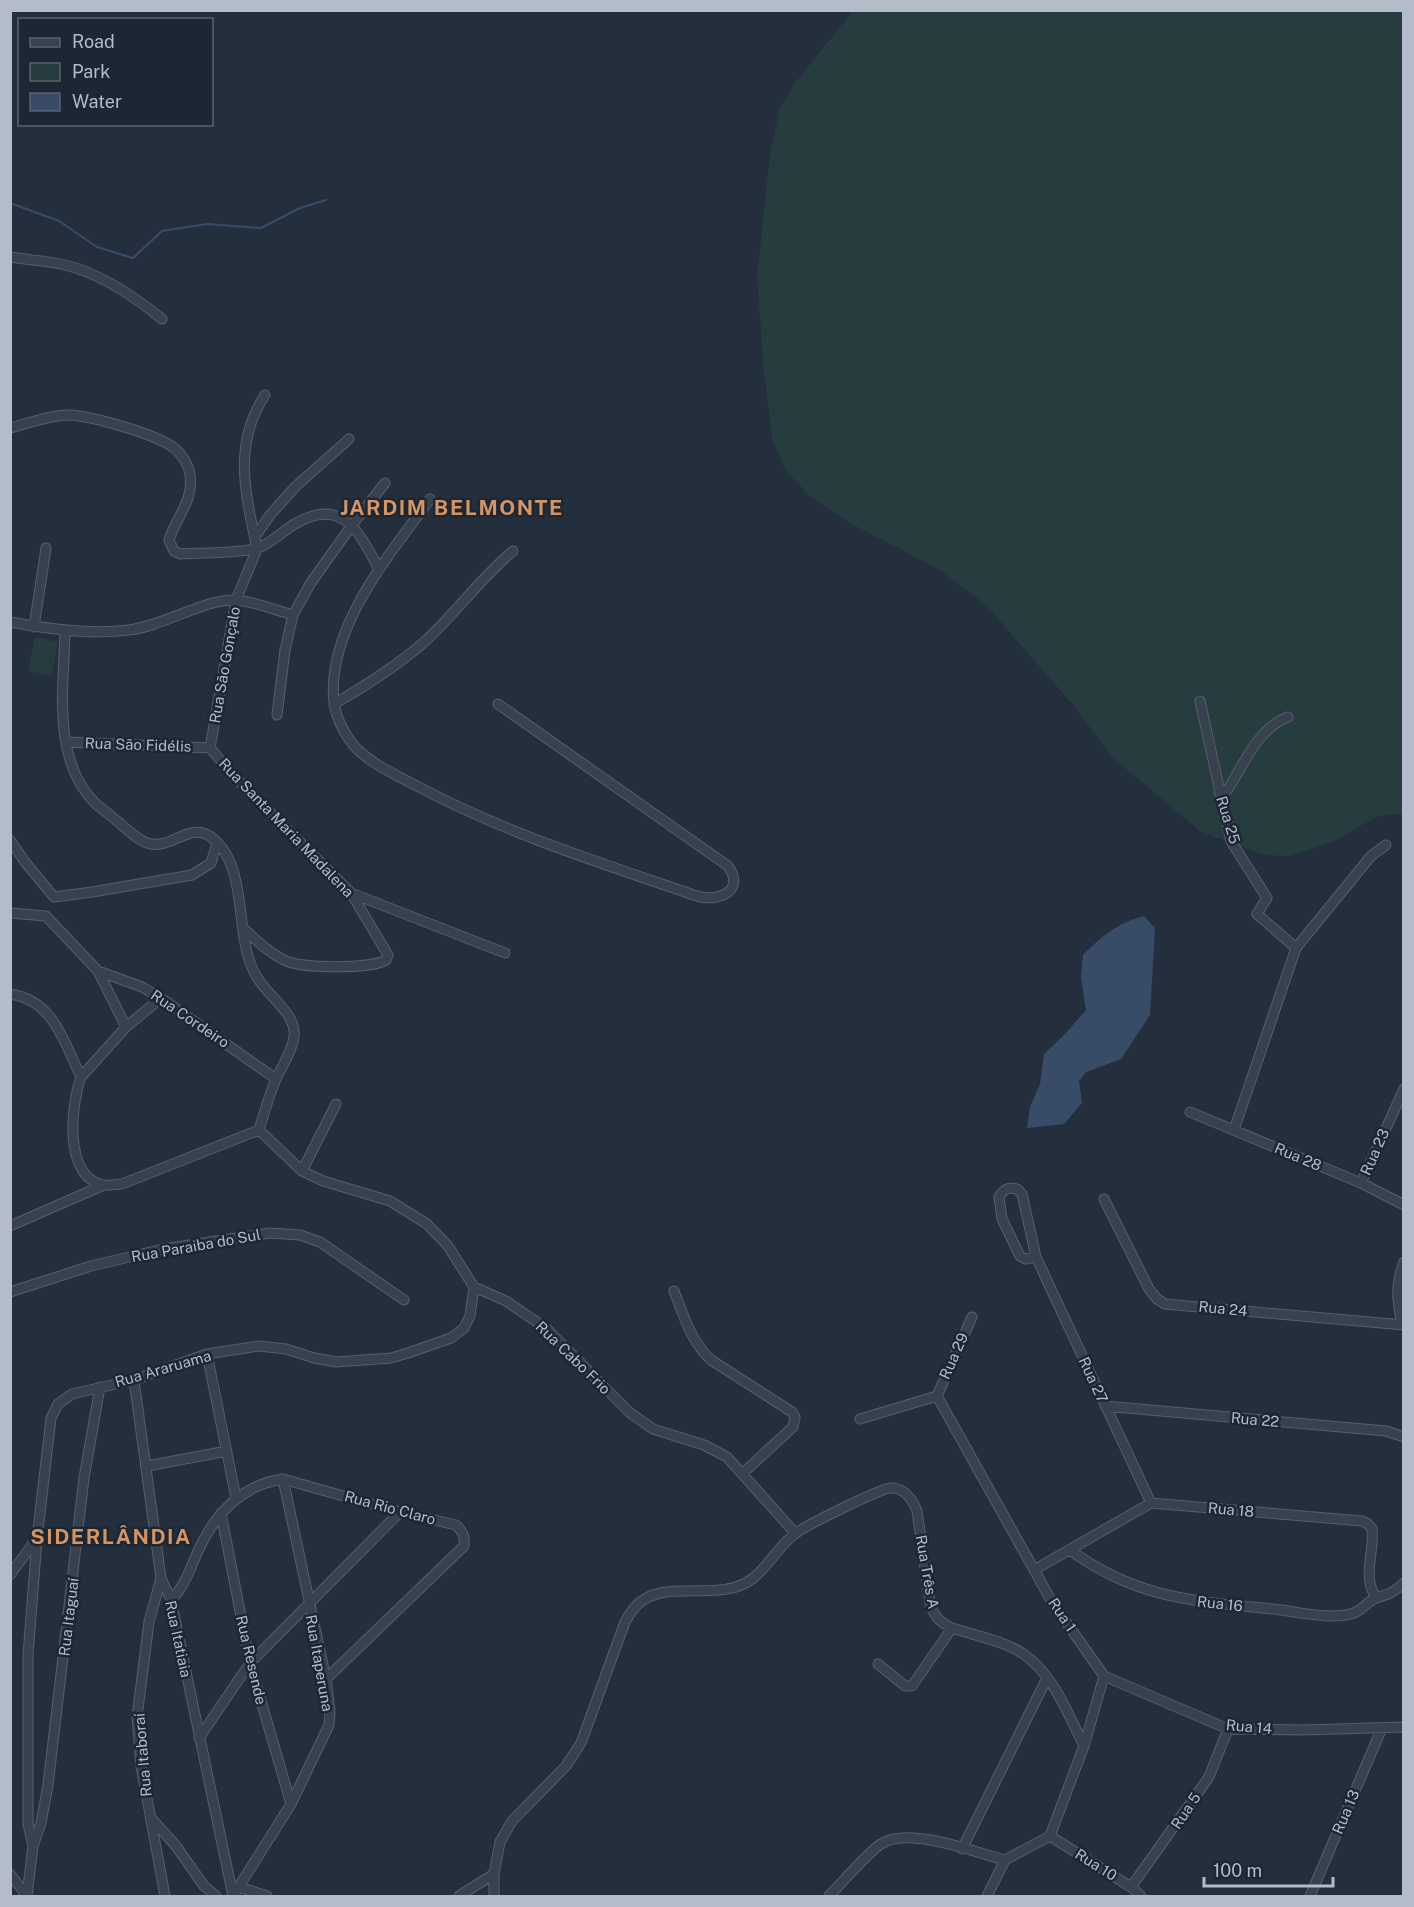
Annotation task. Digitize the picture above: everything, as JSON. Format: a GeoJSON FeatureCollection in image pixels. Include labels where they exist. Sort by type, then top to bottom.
{"type":"FeatureCollection","features":[{"type":"Feature","properties":{"kind":"street"},"geometry":{"type":"LineString","coordinates":[[10,257],[67,266],[103,280],[138,299],[162,319]]}},
{"type":"Feature","properties":{"kind":"street"},"geometry":{"type":"LineString","coordinates":[[257,549],[245,484],[243,458],[246,434],[254,412],[265,395]]}},
{"type":"Feature","properties":{"kind":"street"},"geometry":{"type":"LineString","coordinates":[[10,428],[67,415],[94,417],[155,438],[174,448],[184,460],[190,474],[191,489],[187,506],[170,540],[174,551],[180,554],[257,549],[296,524],[325,514],[341,517],[352,525],[379,569]]}},
{"type":"Feature","properties":{"kind":"street"},"geometry":{"type":"LineString","coordinates":[[255,537],[270,515],[296,486],[349,439]]}},
{"type":"Feature","properties":{"kind":"street"},"geometry":{"type":"LineString","coordinates":[[277,715],[285,650],[293,615],[310,584],[385,483]]}},
{"type":"Feature","properties":{"kind":"street"},"geometry":{"type":"LineString","coordinates":[[430,499],[379,569],[349,621],[339,646],[335,669],[334,704],[340,723],[355,747],[377,764],[445,801],[520,834],[700,897],[711,899],[722,896],[730,890],[734,883],[733,874],[728,866],[498,704]]}},
{"type":"Feature","properties":{"kind":"street"},"geometry":{"type":"LineString","coordinates":[[34,627],[46,548]]}},
{"type":"Feature","properties":{"kind":"street","name":"Rua São Gonçalo"},"geometry":{"type":"LineString","coordinates":[[210,748],[236,600],[257,549]]}},
{"type":"Feature","properties":{"kind":"street"},"geometry":{"type":"LineString","coordinates":[[334,704],[374,681],[423,643],[491,570],[513,551]]}},
{"type":"Feature","properties":{"kind":"street"},"geometry":{"type":"LineString","coordinates":[[10,622],[66,630],[129,631],[173,619],[220,602],[236,600],[293,615]]}},
{"type":"Feature","properties":{"kind":"street"},"geometry":{"type":"LineString","coordinates":[[66,630],[62,722],[66,742],[83,787],[96,804],[150,844],[162,844],[194,832],[210,837],[217,843],[233,871],[247,955],[256,977],[294,1025],[294,1038],[276,1079],[259,1131]]}},
{"type":"Feature","properties":{"kind":"street","name":"Rua 25"},"geometry":{"type":"LineString","coordinates":[[1200,701],[1231,841],[1267,898],[1257,914],[1296,948]]}},
{"type":"Feature","properties":{"kind":"street"},"geometry":{"type":"LineString","coordinates":[[1219,792],[1228,789],[1262,734],[1275,722],[1288,717]]}},
{"type":"Feature","properties":{"kind":"street","name":"Rua São Fidélis"},"geometry":{"type":"LineString","coordinates":[[66,742],[210,748]]}},
{"type":"Feature","properties":{"kind":"street","name":"Rua Santa Maria Madalena"},"geometry":{"type":"LineString","coordinates":[[210,748],[234,776],[351,893],[388,955],[386,960],[380,964],[312,966],[286,962],[266,949],[243,928]]}},
{"type":"Feature","properties":{"kind":"street"},"geometry":{"type":"LineString","coordinates":[[10,840],[54,897]]}},
{"type":"Feature","properties":{"kind":"street"},"geometry":{"type":"LineString","coordinates":[[54,897],[192,875],[211,863],[217,843]]}},
{"type":"Feature","properties":{"kind":"street"},"geometry":{"type":"LineString","coordinates":[[1234,1130],[1296,948],[1371,856],[1386,845]]}},
{"type":"Feature","properties":{"kind":"street"},"geometry":{"type":"LineString","coordinates":[[351,893],[505,953]]}},
{"type":"Feature","properties":{"kind":"street"},"geometry":{"type":"LineString","coordinates":[[10,913],[46,916],[54,897]]}},
{"type":"Feature","properties":{"kind":"street","name":"Rua Cordeiro"},"geometry":{"type":"LineString","coordinates":[[46,916],[98,971],[126,1027]]}},
{"type":"Feature","properties":{"kind":"street","name":"Rua Cordeiro"},"geometry":{"type":"LineString","coordinates":[[98,971],[142,987],[276,1079]]}},
{"type":"Feature","properties":{"kind":"street"},"geometry":{"type":"LineString","coordinates":[[10,994],[22,996],[37,1003],[51,1016],[62,1034],[81,1077]]}},
{"type":"Feature","properties":{"kind":"street"},"geometry":{"type":"LineString","coordinates":[[104,1185],[91,1180],[81,1171],[76,1158],[73,1119],[75,1093],[81,1077],[126,1027],[160,998]]}},
{"type":"Feature","properties":{"kind":"street","name":"Rua 23"},"geometry":{"type":"LineString","coordinates":[[1361,1183],[1404,1089]]}},
{"type":"Feature","properties":{"kind":"street"},"geometry":{"type":"LineString","coordinates":[[302,1171],[336,1104]]}},
{"type":"Feature","properties":{"kind":"street","name":"Rua 28"},"geometry":{"type":"LineString","coordinates":[[1190,1112],[1361,1183],[1404,1205]]}},
{"type":"Feature","properties":{"kind":"street"},"geometry":{"type":"LineString","coordinates":[[10,1226],[104,1185],[122,1184],[259,1131]]}},
{"type":"Feature","properties":{"kind":"street"},"geometry":{"type":"LineString","coordinates":[[259,1131],[302,1171],[323,1181],[390,1201],[427,1224],[448,1246],[474,1287]]}},
{"type":"Feature","properties":{"kind":"street","name":"Rua 27"},"geometry":{"type":"LineString","coordinates":[[1036,1257],[1024,1259],[1020,1256],[1002,1219],[999,1197],[1010,1187],[1022,1194],[1036,1257],[1151,1503]]}},
{"type":"Feature","properties":{"kind":"street","name":"Rua 24"},"geometry":{"type":"LineString","coordinates":[[1104,1199],[1149,1289],[1157,1299],[1165,1304],[1403,1325]]}},
{"type":"Feature","properties":{"kind":"street","name":"Rua Paraiba do Sul"},"geometry":{"type":"LineString","coordinates":[[10,1292],[91,1266],[132,1256],[163,1249],[270,1233],[300,1235],[320,1242],[404,1300]]}},
{"type":"Feature","properties":{"kind":"street"},"geometry":{"type":"LineString","coordinates":[[1403,1325],[1396,1297],[1397,1281],[1404,1262]]}},
{"type":"Feature","properties":{"kind":"street","name":"Rua Araruama"},"geometry":{"type":"LineString","coordinates":[[27,1896],[33,1846],[28,1824],[28,1655],[37,1539],[51,1418],[58,1404],[72,1394],[135,1380],[207,1354],[259,1346],[286,1349],[336,1362],[391,1358],[451,1338],[464,1328],[470,1316],[474,1287]]}},
{"type":"Feature","properties":{"kind":"street","name":"Rua Cabo Frio"},"geometry":{"type":"LineString","coordinates":[[474,1287],[506,1301],[547,1329],[629,1412],[653,1429],[704,1445],[727,1457],[795,1533]]}},
{"type":"Feature","properties":{"kind":"street"},"geometry":{"type":"LineString","coordinates":[[674,1291],[691,1336],[700,1350],[711,1360],[792,1412],[795,1417],[793,1427],[743,1473]]}},
{"type":"Feature","properties":{"kind":"street","name":"Rua 29"},"geometry":{"type":"LineString","coordinates":[[937,1396],[972,1317]]}},
{"type":"Feature","properties":{"kind":"street"},"geometry":{"type":"LineString","coordinates":[[207,1354],[236,1498]]}},
{"type":"Feature","properties":{"kind":"street","name":"Rua Itatiaia"},"geometry":{"type":"LineString","coordinates":[[135,1380],[161,1578],[171,1600],[233,1896]]}},
{"type":"Feature","properties":{"kind":"street","name":"Rua Itaguaí"},"geometry":{"type":"LineString","coordinates":[[33,1846],[41,1823],[48,1785],[84,1478],[100,1386]]}},
{"type":"Feature","properties":{"kind":"street"},"geometry":{"type":"LineString","coordinates":[[860,1419],[937,1396]]}},
{"type":"Feature","properties":{"kind":"street","name":"Rua 1"},"geometry":{"type":"LineString","coordinates":[[937,1396],[1052,1602],[1104,1676]]}},
{"type":"Feature","properties":{"kind":"street","name":"Rua 22"},"geometry":{"type":"LineString","coordinates":[[1105,1406],[1386,1431],[1404,1437]]}},
{"type":"Feature","properties":{"kind":"street"},"geometry":{"type":"LineString","coordinates":[[147,1467],[226,1451]]}},
{"type":"Feature","properties":{"kind":"street"},"geometry":{"type":"LineString","coordinates":[[171,1600],[184,1585],[199,1549],[221,1513],[236,1498],[250,1489],[269,1481],[283,1479]]}},
{"type":"Feature","properties":{"kind":"street","name":"Rua Rio Claro"},"geometry":{"type":"LineString","coordinates":[[283,1479],[400,1512],[456,1525],[462,1530],[465,1538],[464,1546],[326,1679]]}},
{"type":"Feature","properties":{"kind":"street","name":"Rua Itaperuna"},"geometry":{"type":"LineString","coordinates":[[233,1896],[291,1804],[329,1725],[330,1711],[326,1679],[283,1479]]}},
{"type":"Feature","properties":{"kind":"street","name":"Rua Três A"},"geometry":{"type":"LineString","coordinates":[[795,1533],[875,1492],[891,1488],[903,1491],[912,1500],[916,1511],[930,1603],[934,1615],[942,1623],[952,1628],[1020,1652],[1036,1663],[1047,1678],[1084,1746]]}},
{"type":"Feature","properties":{"kind":"street"},"geometry":{"type":"LineString","coordinates":[[1034,1570],[1151,1503]]}},
{"type":"Feature","properties":{"kind":"street","name":"Rua 18"},"geometry":{"type":"LineString","coordinates":[[1151,1503],[1362,1521],[1372,1529],[1369,1582],[1372,1593],[1377,1598]]}},
{"type":"Feature","properties":{"kind":"street"},"geometry":{"type":"LineString","coordinates":[[199,1738],[250,1663],[400,1512]]}},
{"type":"Feature","properties":{"kind":"street","name":"Rua Resende"},"geometry":{"type":"LineString","coordinates":[[221,1513],[250,1663],[291,1804]]}},
{"type":"Feature","properties":{"kind":"street"},"geometry":{"type":"LineString","coordinates":[[494,1896],[494,1874],[500,1842],[512,1821],[566,1766],[581,1743],[625,1622],[635,1606],[648,1597],[668,1592],[725,1591],[746,1583],[761,1572],[795,1533]]}},
{"type":"Feature","properties":{"kind":"street"},"geometry":{"type":"LineString","coordinates":[[10,1575],[37,1539]]}},
{"type":"Feature","properties":{"kind":"street","name":"Rua 16"},"geometry":{"type":"LineString","coordinates":[[1070,1550],[1092,1565],[1133,1586],[1181,1599],[1320,1615],[1355,1613],[1377,1598],[1388,1595],[1404,1583]]}},
{"type":"Feature","properties":{"kind":"street","name":"Rua Itaboraí"},"geometry":{"type":"LineString","coordinates":[[161,1578],[149,1622],[137,1717],[141,1766],[165,1896]]}},
{"type":"Feature","properties":{"kind":"street"},"geometry":{"type":"LineString","coordinates":[[878,1664],[905,1686],[912,1686],[952,1628]]}},
{"type":"Feature","properties":{"kind":"street"},"geometry":{"type":"LineString","coordinates":[[987,1896],[1005,1860],[1050,1836],[1084,1746],[1104,1676]]}},
{"type":"Feature","properties":{"kind":"street","name":"Rua 14"},"geometry":{"type":"LineString","coordinates":[[1104,1676],[1228,1729],[1302,1730],[1404,1727]]}},
{"type":"Feature","properties":{"kind":"street"},"geometry":{"type":"LineString","coordinates":[[962,1849],[1047,1678]]}},
{"type":"Feature","properties":{"kind":"street","name":"Rua 13"},"geometry":{"type":"LineString","coordinates":[[1310,1896],[1382,1728]]}},
{"type":"Feature","properties":{"kind":"street","name":"Rua 5"},"geometry":{"type":"LineString","coordinates":[[1131,1887],[1209,1777],[1228,1729]]}},
{"type":"Feature","properties":{"kind":"street"},"geometry":{"type":"LineString","coordinates":[[149,1817],[176,1846],[204,1886],[216,1896]]}},
{"type":"Feature","properties":{"kind":"street","name":"Rua 10"},"geometry":{"type":"LineString","coordinates":[[1050,1836],[1131,1887],[1141,1896]]}},
{"type":"Feature","properties":{"kind":"street"},"geometry":{"type":"LineString","coordinates":[[829,1896],[879,1845],[890,1840],[905,1837],[929,1839],[1005,1860]]}},
{"type":"Feature","properties":{"kind":"street"},"geometry":{"type":"LineString","coordinates":[[10,1874],[27,1896]]}},
{"type":"Feature","properties":{"kind":"street"},"geometry":{"type":"LineString","coordinates":[[459,1896],[494,1874]]}},
{"type":"Feature","properties":{"kind":"street"},"geometry":{"type":"LineString","coordinates":[[240,1887],[267,1896]]}},
{"type":"Feature","properties":{"kind":"green space"},"geometry":{"type":"Polygon","coordinates":[[[853,11],[1403,11],[1403,814],[1378,816],[1332,842],[1289,856],[1265,855],[1200,831],[1113,758],[1073,705],[987,606],[940,570],[850,523],[810,496],[786,471],[772,439],[763,361],[757,276],[770,155],[780,107],[795,83],[853,11]]]}},
{"type":"Feature","properties":{"kind":"green space"},"geometry":{"type":"Polygon","coordinates":[[[35,637],[58,642],[52,676],[28,671],[35,637]]]}},
{"type":"Feature","properties":{"kind":"water"},"geometry":{"type":"Polygon","coordinates":[[[1144,916],[1155,928],[1150,1015],[1121,1059],[1086,1072],[1079,1081],[1082,1103],[1064,1124],[1027,1128],[1030,1107],[1040,1084],[1044,1054],[1086,1010],[1081,978],[1083,955],[1110,931],[1144,916]]]}},
{"type":"Feature","properties":{"kind":"waterway"},"geometry":{"type":"LineString","coordinates":[[10,203],[59,221],[97,247],[133,258],[162,231],[207,224],[261,228],[300,208],[326,200]]}},
{"type":"Feature","properties":{"kind":"district","name":"JARDIM BELMONTE"},"geometry":{"type":"Point","coordinates":[452,508]}},
{"type":"Feature","properties":{"kind":"district","name":"SIDERLÂNDIA"},"geometry":{"type":"Point","coordinates":[111,1537]}}]}
